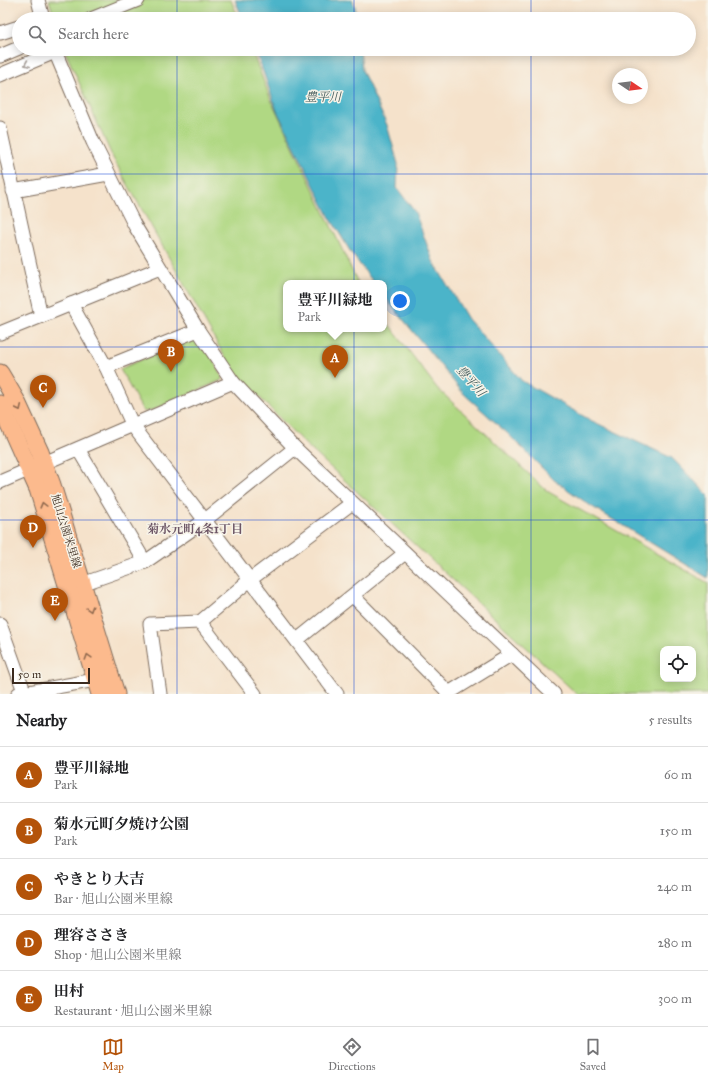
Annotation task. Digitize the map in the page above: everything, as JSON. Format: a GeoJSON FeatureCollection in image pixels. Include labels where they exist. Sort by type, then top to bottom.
{"type":"FeatureCollection","features":[{"type":"Feature","properties":{"kind":"main road","name":"旭山公園米里線"},"geometry":{"type":"LineString","coordinates":[[0,374],[16,400],[40,452],[37,466],[38,489],[98,687]]}},
{"type":"Feature","properties":{"kind":"main road","name":"旭山公園米里線"},"geometry":{"type":"LineString","coordinates":[[0,404],[37,466],[52,485],[116,694]]}},
{"type":"Feature","properties":{"kind":"street"},"geometry":{"type":"LineString","coordinates":[[38,0],[41,12]]}},
{"type":"Feature","properties":{"kind":"street"},"geometry":{"type":"LineString","coordinates":[[108,12],[138,0]]}},
{"type":"Feature","properties":{"kind":"street"},"geometry":{"type":"LineString","coordinates":[[0,33],[12,29]]}},
{"type":"Feature","properties":{"kind":"street"},"geometry":{"type":"LineString","coordinates":[[0,56],[12,51]]}},
{"type":"Feature","properties":{"kind":"street"},"geometry":{"type":"LineString","coordinates":[[0,75],[43,56]]}},
{"type":"Feature","properties":{"kind":"street"},"geometry":{"type":"LineString","coordinates":[[56,56],[77,107],[108,174],[160,268],[198,330],[233,382],[295,448],[554,694]]}},
{"type":"Feature","properties":{"kind":"street"},"geometry":{"type":"LineString","coordinates":[[0,128],[41,316]]}},
{"type":"Feature","properties":{"kind":"street"},"geometry":{"type":"LineString","coordinates":[[13,191],[108,174]]}},
{"type":"Feature","properties":{"kind":"street"},"geometry":{"type":"LineString","coordinates":[[0,333],[160,268]]}},
{"type":"Feature","properties":{"kind":"street"},"geometry":{"type":"LineString","coordinates":[[71,304],[106,367],[133,426],[337,694]]}},
{"type":"Feature","properties":{"kind":"street"},"geometry":{"type":"LineString","coordinates":[[106,367],[198,330]]}},
{"type":"Feature","properties":{"kind":"street"},"geometry":{"type":"LineString","coordinates":[[0,482],[233,382]]}},
{"type":"Feature","properties":{"kind":"street"},"geometry":{"type":"LineString","coordinates":[[82,584],[145,562],[204,521],[295,448]]}},
{"type":"Feature","properties":{"kind":"street"},"geometry":{"type":"LineString","coordinates":[[78,449],[145,562]]}},
{"type":"Feature","properties":{"kind":"street"},"geometry":{"type":"LineString","coordinates":[[160,694],[150,624],[200,622],[250,579],[352,503]]}},
{"type":"Feature","properties":{"kind":"street"},"geometry":{"type":"LineString","coordinates":[[296,640],[406,553]]}},
{"type":"Feature","properties":{"kind":"street"},"geometry":{"type":"LineString","coordinates":[[353,596],[448,694],[512,654]]}},
{"type":"Feature","properties":{"kind":"street"},"geometry":{"type":"LineString","coordinates":[[200,622],[253,694]]}},
{"type":"Feature","properties":{"kind":"street"},"geometry":{"type":"LineString","coordinates":[[0,624],[23,694],[98,687]]}},
{"type":"Feature","properties":{"kind":"green space"},"geometry":{"type":"Polygon","coordinates":[[[49,0],[231,0],[236,12],[53,12],[49,0]]]}},
{"type":"Feature","properties":{"kind":"green space"},"geometry":{"type":"Polygon","coordinates":[[[67,56],[254,56],[272,102],[357,280],[283,280],[283,332],[387,332],[387,322],[437,388],[547,491],[708,583],[708,694],[577,694],[304,443],[231,368],[113,158],[67,56]]]}},
{"type":"Feature","properties":{"kind":"green space"},"geometry":{"type":"Polygon","coordinates":[[[199,335],[222,376],[222,380],[148,412],[143,411],[120,369],[199,335]]]}},
{"type":"Feature","properties":{"kind":"water"},"geometry":{"type":"Polygon","coordinates":[[[235,0],[352,0],[356,12],[240,12],[235,0]]]}},
{"type":"Feature","properties":{"kind":"water","name":"豊平川"},"geometry":{"type":"Polygon","coordinates":[[[257,56],[361,56],[362,70],[387,125],[398,164],[397,188],[415,212],[433,261],[468,319],[522,381],[592,421],[672,458],[708,495],[708,578],[591,506],[554,480],[507,433],[463,393],[387,300],[387,280],[372,280],[352,254],[329,216],[277,111],[257,56]]]}},
{"type":"Feature","properties":{"kind":"place","name":"菊水元町夕焼け公園"},"geometry":{"type":"Point","coordinates":[171,372]}},
{"type":"Feature","properties":{"kind":"place","name":"豊平川緑地"},"geometry":{"type":"Point","coordinates":[335,378]}},
{"type":"Feature","properties":{"kind":"place","name":"やきとり大吉"},"geometry":{"type":"Point","coordinates":[43,408]}},
{"type":"Feature","properties":{"kind":"place","name":"理容ささき"},"geometry":{"type":"Point","coordinates":[33,548]}},
{"type":"Feature","properties":{"kind":"place","name":"田村"},"geometry":{"type":"Point","coordinates":[55,621]}},
{"type":"Feature","properties":{"kind":"district","name":"菊水元町4条1丁目"},"geometry":{"type":"Point","coordinates":[195,529]}}]}
